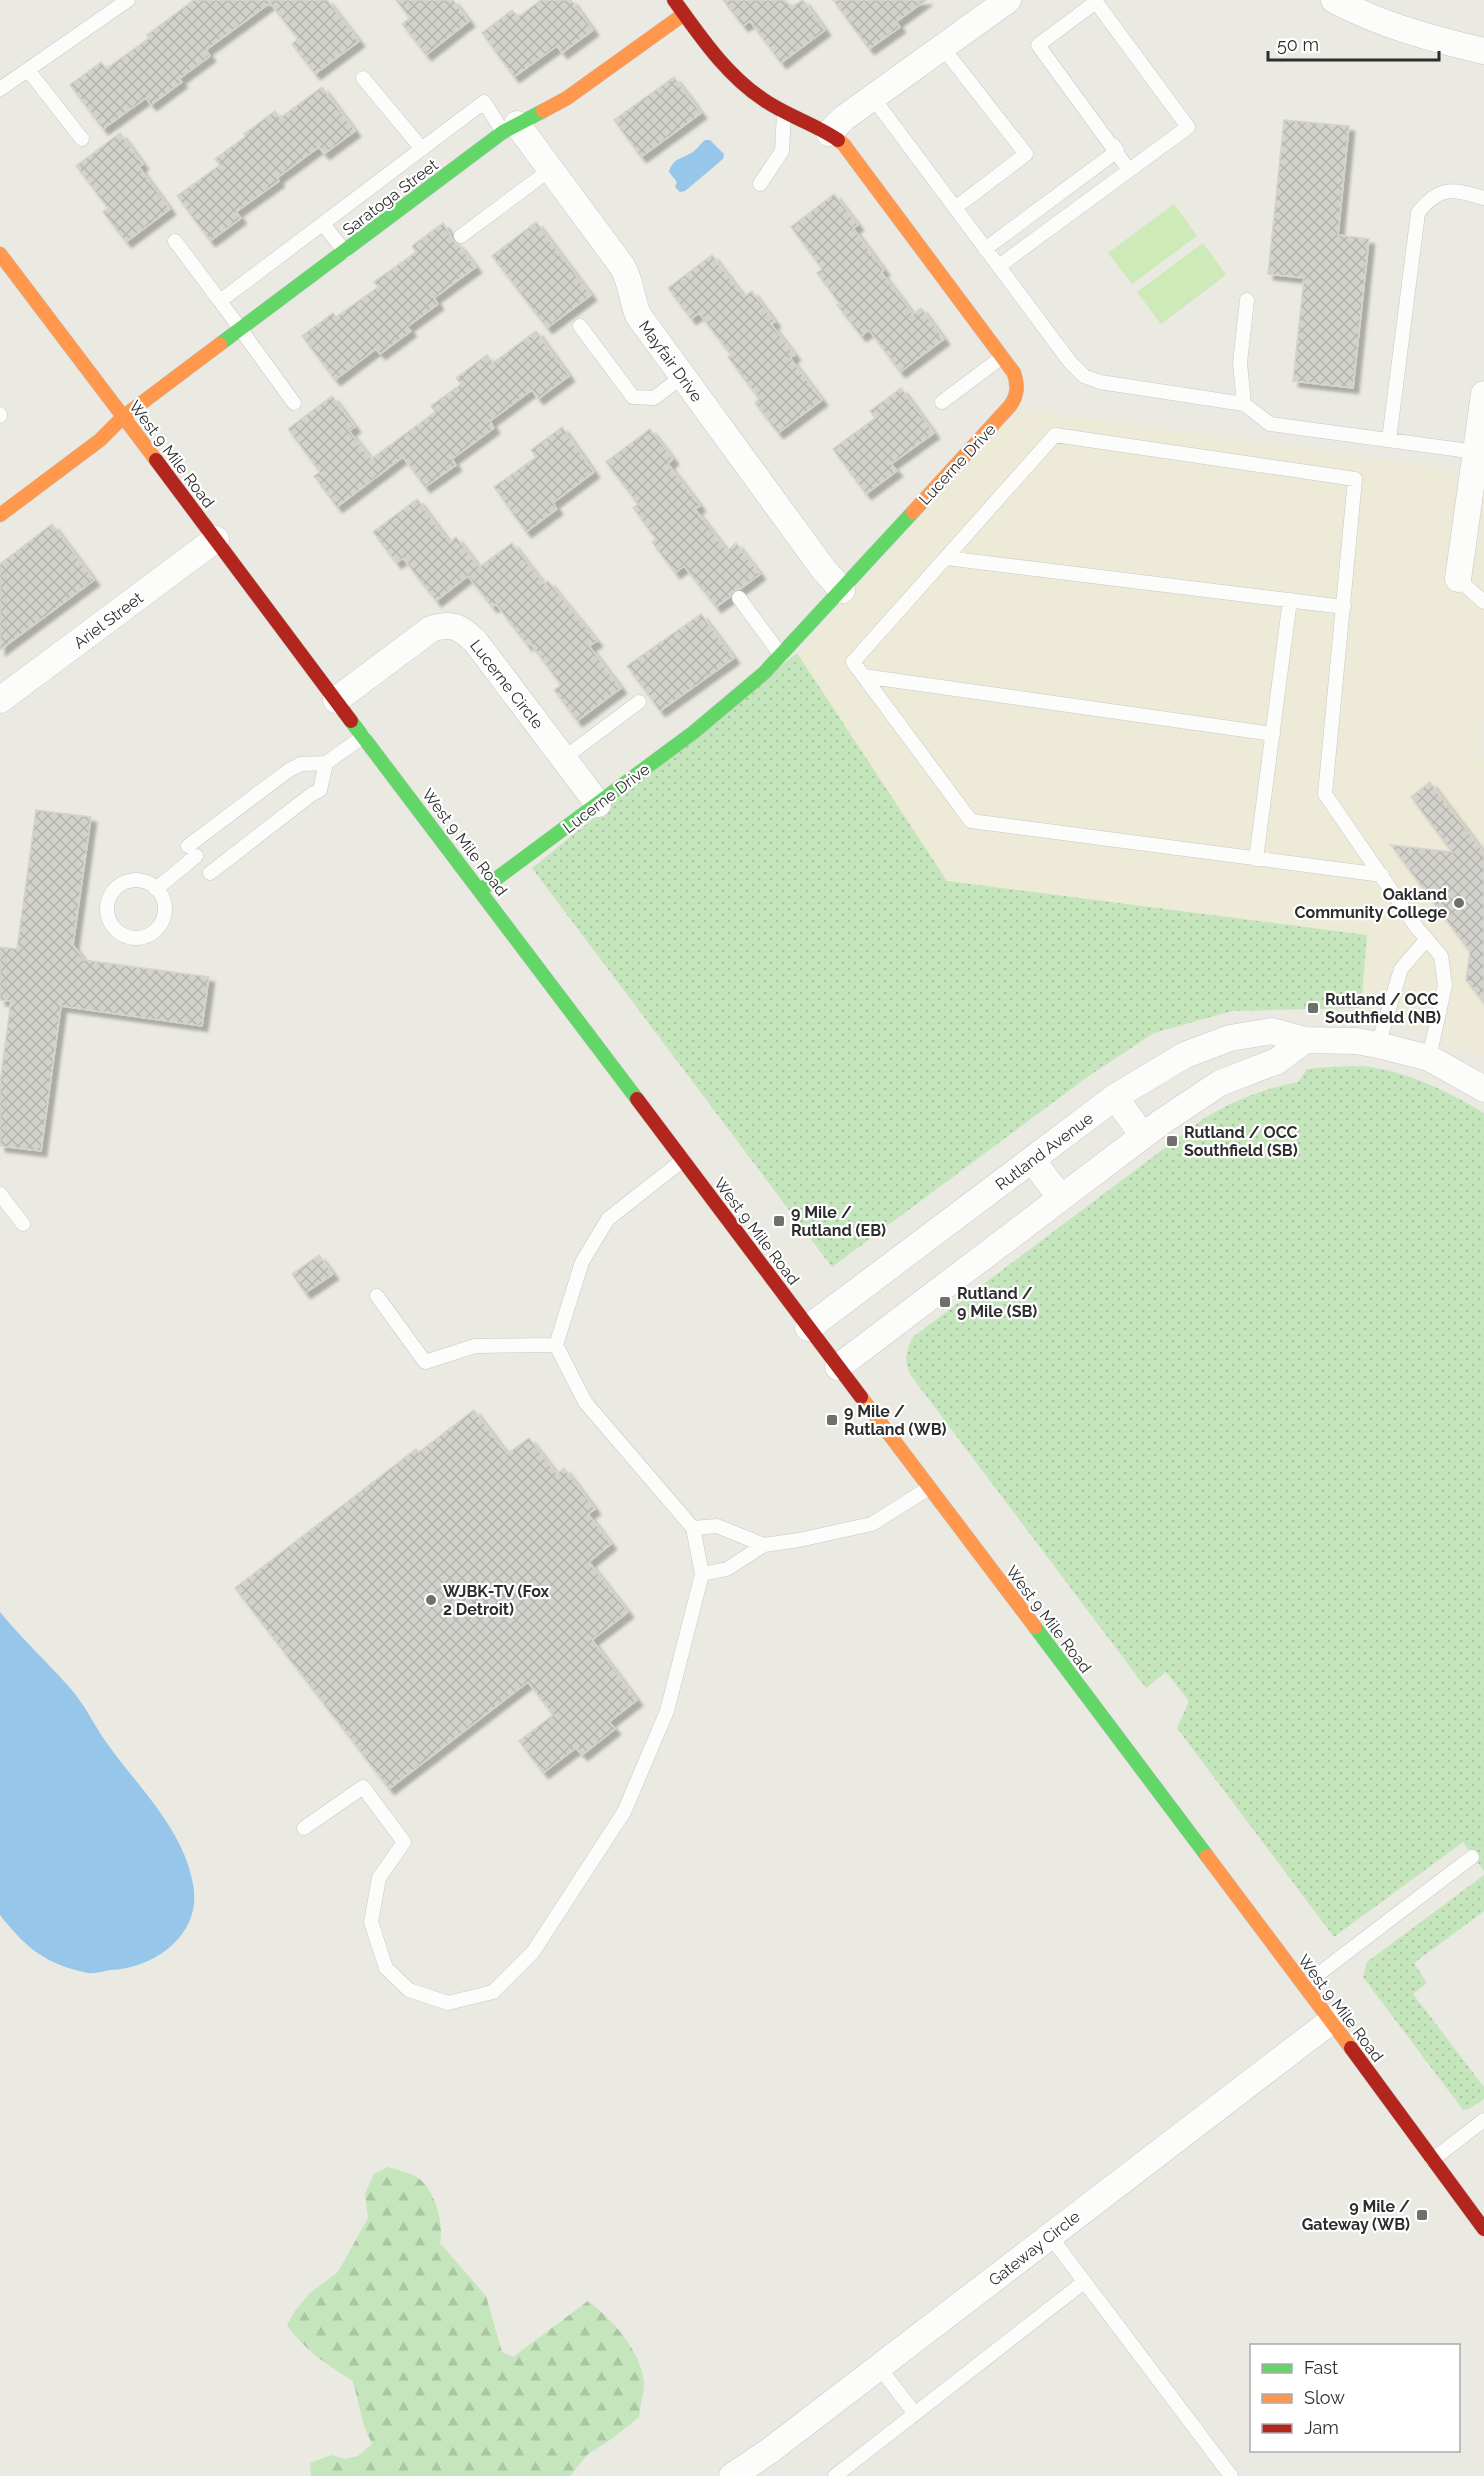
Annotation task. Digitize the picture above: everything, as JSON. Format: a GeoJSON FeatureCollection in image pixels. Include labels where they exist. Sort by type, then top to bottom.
{"type":"FeatureCollection","features":[{"type":"Feature","properties":{"kind":"main road","name":"Lucerne Drive"},"geometry":{"type":"LineString","coordinates":[[481,890],[720,712],[781,655],[842,590],[1010,406],[1017,395],[1019,385],[1014,373],[844,145],[829,133],[784,113],[742,84],[674,0]]}},
{"type":"Feature","properties":{"kind":"main road","name":"Saratoga Street"},"geometry":{"type":"LineString","coordinates":[[123,417],[345,252],[399,190],[567,98],[684,14]]}},
{"type":"Feature","properties":{"kind":"main road","name":"West 9 Mile Road"},"geometry":{"type":"LineString","coordinates":[[0,254],[1304,1985],[1484,2229]]}},
{"type":"Feature","properties":{"kind":"main road"},"geometry":{"type":"LineString","coordinates":[[0,515],[100,440],[123,417]]}},
{"type":"Feature","properties":{"kind":"street"},"geometry":{"type":"LineString","coordinates":[[829,133],[844,118],[874,99],[1008,0]]}},
{"type":"Feature","properties":{"kind":"street"},"geometry":{"type":"LineString","coordinates":[[1334,0],[1398,27],[1484,51]]}},
{"type":"Feature","properties":{"kind":"street","name":"Mayfair Drive"},"geometry":{"type":"LineString","coordinates":[[510,128],[551,169],[622,266],[631,281],[633,302],[638,315],[824,570],[842,590]]}},
{"type":"Feature","properties":{"kind":"street"},"geometry":{"type":"LineString","coordinates":[[1458,579],[1484,393]]}},
{"type":"Feature","properties":{"kind":"street","name":"Ariel Street"},"geometry":{"type":"LineString","coordinates":[[0,700],[216,539]]}},
{"type":"Feature","properties":{"kind":"street","name":"Lucerne Circle"},"geometry":{"type":"LineString","coordinates":[[336,700],[431,629],[445,625],[462,629],[475,641],[598,804]]}},
{"type":"Feature","properties":{"kind":"street","name":"Rutland Avenue"},"geometry":{"type":"LineString","coordinates":[[808,1328],[1115,1097],[1185,1054],[1230,1038],[1272,1031],[1305,1040],[1378,1044],[1430,1058],[1484,1089]]}},
{"type":"Feature","properties":{"kind":"street"},"geometry":{"type":"LineString","coordinates":[[838,1367],[1143,1136],[1220,1083],[1277,1061],[1305,1040]]}},
{"type":"Feature","properties":{"kind":"street"},"geometry":{"type":"LineString","coordinates":[[1115,1097],[1143,1136]]}},
{"type":"Feature","properties":{"kind":"street"},"geometry":{"type":"LineString","coordinates":[[1032,1160],[1061,1198]]}},
{"type":"Feature","properties":{"kind":"street","name":"Gateway Circle"},"geometry":{"type":"LineString","coordinates":[[735,2475],[1331,2021]]}},
{"type":"Feature","properties":{"kind":"lane"},"geometry":{"type":"LineString","coordinates":[[0,89],[128,0]]}},
{"type":"Feature","properties":{"kind":"lane"},"geometry":{"type":"LineString","coordinates":[[1096,2],[1187,127],[1130,169],[1117,151],[1039,44],[1096,2]]}},
{"type":"Feature","properties":{"kind":"lane"},"geometry":{"type":"LineString","coordinates":[[999,266],[1188,127],[1096,2],[1038,45],[1129,170]]}},
{"type":"Feature","properties":{"kind":"lane"},"geometry":{"type":"LineString","coordinates":[[943,48],[1026,154],[955,208]]}},
{"type":"Feature","properties":{"kind":"lane"},"geometry":{"type":"LineString","coordinates":[[28,70],[82,139]]}},
{"type":"Feature","properties":{"kind":"lane"},"geometry":{"type":"LineString","coordinates":[[363,78],[422,149]]}},
{"type":"Feature","properties":{"kind":"lane"},"geometry":{"type":"LineString","coordinates":[[874,99],[1070,362],[1084,376],[1100,382],[1244,404],[1270,424],[1476,452]]}},
{"type":"Feature","properties":{"kind":"lane"},"geometry":{"type":"LineString","coordinates":[[220,301],[323,224],[399,190],[422,149],[484,102],[510,128]]}},
{"type":"Feature","properties":{"kind":"lane"},"geometry":{"type":"LineString","coordinates":[[760,184],[782,151],[784,113]]}},
{"type":"Feature","properties":{"kind":"lane"},"geometry":{"type":"LineString","coordinates":[[986,249],[1117,151]]}},
{"type":"Feature","properties":{"kind":"lane"},"geometry":{"type":"LineString","coordinates":[[461,236],[551,169]]}},
{"type":"Feature","properties":{"kind":"lane"},"geometry":{"type":"LineString","coordinates":[[1389,440],[1418,213],[1427,201],[1439,192],[1453,190],[1484,198]]}},
{"type":"Feature","properties":{"kind":"lane"},"geometry":{"type":"LineString","coordinates":[[323,224],[345,252]]}},
{"type":"Feature","properties":{"kind":"lane"},"geometry":{"type":"LineString","coordinates":[[174,241],[294,402]]}},
{"type":"Feature","properties":{"kind":"lane"},"geometry":{"type":"LineString","coordinates":[[1244,404],[1240,363],[1247,300]]}},
{"type":"Feature","properties":{"kind":"lane"},"geometry":{"type":"LineString","coordinates":[[580,326],[633,397],[654,398],[683,376]]}},
{"type":"Feature","properties":{"kind":"lane"},"geometry":{"type":"LineString","coordinates":[[942,402],[1002,357]]}},
{"type":"Feature","properties":{"kind":"lane"},"geometry":{"type":"LineString","coordinates":[[1382,875],[971,821],[853,663],[1055,435],[1355,479],[1325,794],[1441,956],[1445,985],[1430,1058]]}},
{"type":"Feature","properties":{"kind":"lane"},"geometry":{"type":"LineString","coordinates":[[945,558],[1344,607]]}},
{"type":"Feature","properties":{"kind":"lane"},"geometry":{"type":"LineString","coordinates":[[1458,579],[1484,602]]}},
{"type":"Feature","properties":{"kind":"lane"},"geometry":{"type":"LineString","coordinates":[[739,598],[781,655]]}},
{"type":"Feature","properties":{"kind":"lane"},"geometry":{"type":"LineString","coordinates":[[1256,859],[1290,600]]}},
{"type":"Feature","properties":{"kind":"lane"},"geometry":{"type":"LineString","coordinates":[[862,676],[1273,734]]}},
{"type":"Feature","properties":{"kind":"lane"},"geometry":{"type":"LineString","coordinates":[[564,758],[639,702]]}},
{"type":"Feature","properties":{"kind":"lane"},"geometry":{"type":"LineString","coordinates":[[156,889],[192,850],[288,770],[302,765],[326,763],[364,736]]}},
{"type":"Feature","properties":{"kind":"lane"},"geometry":{"type":"LineString","coordinates":[[210,873],[320,790],[326,763]]}},
{"type":"Feature","properties":{"kind":"lane"},"geometry":{"type":"LineString","coordinates":[[129,881],[148,883],[156,889],[164,905],[164,914],[156,930],[148,935],[130,937],[115,929],[107,911],[112,892],[129,881]]}},
{"type":"Feature","properties":{"kind":"lane"},"geometry":{"type":"LineString","coordinates":[[1378,1044],[1401,969],[1427,939]]}},
{"type":"Feature","properties":{"kind":"lane"},"geometry":{"type":"LineString","coordinates":[[304,1828],[363,1786],[404,1842],[379,1878],[371,1922],[386,1968],[409,1990],[448,2003],[493,1992],[533,1952],[624,1812],[667,1711],[702,1574],[693,1527],[585,1402],[556,1345],[582,1262],[608,1219],[683,1160]]}},
{"type":"Feature","properties":{"kind":"lane"},"geometry":{"type":"LineString","coordinates":[[0,1194],[23,1224]]}},
{"type":"Feature","properties":{"kind":"lane"},"geometry":{"type":"LineString","coordinates":[[377,1296],[425,1362],[475,1346],[556,1345]]}},
{"type":"Feature","properties":{"kind":"lane"},"geometry":{"type":"LineString","coordinates":[[702,1574],[728,1569],[764,1545],[872,1524],[929,1488]]}},
{"type":"Feature","properties":{"kind":"lane"},"geometry":{"type":"LineString","coordinates":[[693,1527],[717,1526],[764,1545]]}},
{"type":"Feature","properties":{"kind":"lane"},"geometry":{"type":"LineString","coordinates":[[1304,1985],[1472,1857]]}},
{"type":"Feature","properties":{"kind":"lane"},"geometry":{"type":"LineString","coordinates":[[1432,2160],[1484,2120]]}},
{"type":"Feature","properties":{"kind":"lane"},"geometry":{"type":"LineString","coordinates":[[1050,2236],[1231,2476]]}},
{"type":"Feature","properties":{"kind":"lane"},"geometry":{"type":"LineString","coordinates":[[835,2476],[1084,2282]]}},
{"type":"Feature","properties":{"kind":"lane"},"geometry":{"type":"LineString","coordinates":[[879,2367],[915,2414]]}},
{"type":"Feature","properties":{"kind":"shaded area"},"geometry":{"type":"Polygon","coordinates":[[[1020,409],[1426,465],[1484,479],[1484,712],[1479,755],[1484,756],[1484,1058],[1361,1008],[1367,935],[947,881],[797,653],[1020,409]]]}},
{"type":"Feature","properties":{"kind":"green space"},"geometry":{"type":"Polygon","coordinates":[[[1174,204],[1197,236],[1132,284],[1108,253],[1174,204]]]}},
{"type":"Feature","properties":{"kind":"green space"},"geometry":{"type":"Polygon","coordinates":[[[1203,243],[1226,275],[1161,324],[1137,292],[1203,243]]]}},
{"type":"Feature","properties":{"kind":"green space"},"geometry":{"type":"Polygon","coordinates":[[[797,653],[947,881],[1367,935],[1361,1008],[1232,1011],[1154,1033],[1090,1075],[832,1267],[532,868],[797,653]]]}},
{"type":"Feature","properties":{"kind":"green space"},"geometry":{"type":"Polygon","coordinates":[[[1370,1067],[1405,1075],[1445,1092],[1484,1113],[1484,1871],[1463,1842],[1334,1937],[1177,1728],[1189,1701],[1166,1672],[1146,1688],[912,1377],[907,1361],[907,1352],[913,1337],[1206,1117],[1250,1095],[1298,1082],[1307,1069],[1370,1067]]]}},
{"type":"Feature","properties":{"kind":"green space"},"geometry":{"type":"Polygon","coordinates":[[[1484,1875],[1484,1911],[1414,1963],[1427,1983],[1413,1994],[1484,2087],[1484,2099],[1469,2109],[1463,2110],[1363,1977],[1367,1962],[1484,1875]]]}},
{"type":"Feature","properties":{"kind":"green space"},"geometry":{"type":"Polygon","coordinates":[[[388,2167],[415,2176],[427,2187],[440,2219],[440,2243],[486,2296],[502,2352],[513,2357],[588,2301],[616,2327],[632,2349],[638,2360],[644,2384],[639,2417],[587,2455],[570,2476],[311,2476],[310,2463],[331,2455],[345,2459],[358,2456],[372,2444],[364,2426],[353,2381],[309,2349],[287,2325],[294,2312],[310,2293],[338,2272],[368,2218],[365,2194],[374,2174],[388,2167]]]}},
{"type":"Feature","properties":{"kind":"water"},"geometry":{"type":"Polygon","coordinates":[[[705,140],[710,140],[724,154],[723,159],[685,191],[680,192],[675,187],[677,182],[669,172],[671,167],[705,140]]]}},
{"type":"Feature","properties":{"kind":"water"},"geometry":{"type":"Polygon","coordinates":[[[0,1612],[76,1695],[106,1742],[157,1808],[180,1844],[193,1884],[194,1902],[191,1918],[183,1933],[172,1945],[144,1963],[94,1973],[60,1965],[28,1945],[0,1915],[0,1612]]]}},
{"type":"Feature","properties":{"kind":"building"},"geometry":{"type":"Polygon","coordinates":[[[194,0],[327,0],[359,41],[315,74],[292,44],[298,39],[270,3],[206,50],[210,56],[179,79],[182,82],[151,105],[146,98],[103,129],[70,85],[101,62],[106,69],[149,38],[147,35],[194,0]]]}},
{"type":"Feature","properties":{"kind":"building"},"geometry":{"type":"Polygon","coordinates":[[[396,0],[453,0],[469,21],[426,55],[402,24],[410,18],[396,0]]]}},
{"type":"Feature","properties":{"kind":"building"},"geometry":{"type":"Polygon","coordinates":[[[541,0],[571,0],[593,30],[562,53],[557,46],[514,77],[482,33],[512,10],[518,17],[541,0]]]}},
{"type":"Feature","properties":{"kind":"building"},"geometry":{"type":"Polygon","coordinates":[[[723,0],[785,0],[791,7],[803,0],[825,30],[781,63],[750,21],[743,26],[723,0]]]}},
{"type":"Feature","properties":{"kind":"building"},"geometry":{"type":"Polygon","coordinates":[[[833,0],[926,0],[896,22],[900,27],[869,49],[833,0]]]}},
{"type":"Feature","properties":{"kind":"building"},"geometry":{"type":"Polygon","coordinates":[[[674,77],[701,113],[641,157],[614,120],[674,77]]]}},
{"type":"Feature","properties":{"kind":"building"},"geometry":{"type":"Polygon","coordinates":[[[322,87],[355,131],[324,154],[319,147],[277,178],[279,181],[236,212],[241,218],[210,241],[177,196],[220,165],[215,159],[246,136],[244,134],[275,111],[280,118],[322,87]]]}},
{"type":"Feature","properties":{"kind":"building"},"geometry":{"type":"Polygon","coordinates":[[[1284,120],[1349,126],[1338,235],[1369,239],[1353,388],[1293,381],[1304,278],[1268,274],[1284,120]]]}},
{"type":"Feature","properties":{"kind":"building"},"geometry":{"type":"Polygon","coordinates":[[[120,133],[143,164],[139,167],[170,209],[126,242],[103,212],[108,208],[76,166],[120,133]]]}},
{"type":"Feature","properties":{"kind":"building"},"geometry":{"type":"Polygon","coordinates":[[[834,194],[858,225],[853,228],[884,270],[881,272],[913,314],[921,308],[944,339],[900,372],[869,330],[861,336],[837,305],[840,304],[817,273],[822,269],[791,227],[834,194]]]}},
{"type":"Feature","properties":{"kind":"building"},"geometry":{"type":"Polygon","coordinates":[[[536,222],[591,295],[547,328],[492,256],[536,222]]]}},
{"type":"Feature","properties":{"kind":"building"},"geometry":{"type":"Polygon","coordinates":[[[443,223],[454,242],[476,267],[434,298],[438,304],[407,327],[411,331],[380,354],[376,349],[335,380],[302,336],[333,313],[336,317],[378,287],[374,282],[416,252],[412,246],[443,223]]]}},
{"type":"Feature","properties":{"kind":"building"},"geometry":{"type":"Polygon","coordinates":[[[712,255],[744,297],[752,291],[775,322],[771,324],[795,355],[790,358],[822,400],[778,433],[755,403],[759,399],[728,357],[731,355],[699,313],[691,319],[668,288],[712,255]]]}},
{"type":"Feature","properties":{"kind":"building"},"geometry":{"type":"Polygon","coordinates":[[[536,331],[569,376],[538,399],[532,390],[490,421],[494,428],[452,459],[456,465],[425,487],[403,457],[337,507],[314,476],[320,472],[288,429],[332,396],[355,427],[349,431],[371,459],[435,412],[431,406],[461,384],[456,378],[487,355],[493,363],[536,331]]]}},
{"type":"Feature","properties":{"kind":"building"},"geometry":{"type":"Polygon","coordinates":[[[901,388],[934,433],[891,464],[897,471],[866,494],[833,449],[875,418],[870,411],[901,388]]]}},
{"type":"Feature","properties":{"kind":"building"},"geometry":{"type":"Polygon","coordinates":[[[562,427],[594,472],[553,503],[557,509],[526,532],[494,487],[536,457],[531,450],[562,427]]]}},
{"type":"Feature","properties":{"kind":"building"},"geometry":{"type":"Polygon","coordinates":[[[650,429],[673,459],[668,464],[700,506],[695,509],[727,551],[736,543],[760,574],[740,589],[733,591],[730,597],[716,607],[684,566],[675,573],[652,542],[656,539],[633,508],[638,504],[606,462],[650,429]]]}},
{"type":"Feature","properties":{"kind":"building"},"geometry":{"type":"Polygon","coordinates":[[[417,499],[449,542],[456,537],[479,567],[512,543],[544,584],[548,581],[597,641],[589,646],[621,688],[577,721],[554,690],[561,685],[530,643],[527,645],[496,604],[492,607],[468,576],[436,601],[403,558],[396,563],[373,532],[417,499]]]}},
{"type":"Feature","properties":{"kind":"building"},"geometry":{"type":"Polygon","coordinates":[[[52,524],[94,580],[0,650],[0,564],[52,524]]]}},
{"type":"Feature","properties":{"kind":"building"},"geometry":{"type":"Polygon","coordinates":[[[701,614],[734,658],[660,711],[627,666],[701,614]]]}},
{"type":"Feature","properties":{"kind":"building","name":"Oakland Community College"},"geometry":{"type":"Polygon","coordinates":[[[1430,782],[1484,853],[1484,1003],[1466,980],[1470,952],[1391,845],[1452,852],[1411,797],[1430,782]]]}},
{"type":"Feature","properties":{"kind":"building"},"geometry":{"type":"Polygon","coordinates":[[[36,810],[91,817],[73,945],[84,960],[209,977],[202,1026],[61,1006],[41,1151],[0,1146],[0,1083],[11,1001],[0,1000],[0,947],[17,949],[36,810]]]}},
{"type":"Feature","properties":{"kind":"building"},"geometry":{"type":"Polygon","coordinates":[[[319,1255],[333,1274],[305,1293],[292,1274],[319,1255]]]}},
{"type":"Feature","properties":{"kind":"building","name":"WJBK-TV (Fox 2 Detroit)"},"geometry":{"type":"Polygon","coordinates":[[[474,1410],[507,1454],[529,1438],[557,1474],[564,1468],[595,1509],[588,1514],[611,1544],[589,1562],[628,1612],[592,1640],[637,1700],[609,1722],[615,1729],[582,1755],[576,1748],[543,1773],[519,1741],[553,1715],[528,1682],[389,1789],[235,1588],[416,1449],[419,1452],[474,1410]]]}},
{"type":"Feature","properties":{"kind":"traffic: fast"},"geometry":{"type":"LineString","coordinates":[[220,344],[503,132],[543,111]]}},
{"type":"Feature","properties":{"kind":"traffic: fast"},"geometry":{"type":"LineString","coordinates":[[481,890],[694,732],[764,673],[913,512]]}},
{"type":"Feature","properties":{"kind":"traffic: fast"},"geometry":{"type":"LineString","coordinates":[[351,721],[637,1099]]}},
{"type":"Feature","properties":{"kind":"traffic: fast"},"geometry":{"type":"LineString","coordinates":[[1035,1627],[1207,1856]]}},
{"type":"Feature","properties":{"kind":"traffic: slow"},"geometry":{"type":"LineString","coordinates":[[543,111],[567,98],[684,14]]}},
{"type":"Feature","properties":{"kind":"traffic: slow"},"geometry":{"type":"LineString","coordinates":[[838,140],[1014,373],[1017,387],[1016,395],[1009,407],[913,512]]}},
{"type":"Feature","properties":{"kind":"traffic: slow"},"geometry":{"type":"LineString","coordinates":[[0,254],[156,460]]}},
{"type":"Feature","properties":{"kind":"traffic: slow"},"geometry":{"type":"LineString","coordinates":[[0,515],[100,440],[123,417],[220,344]]}},
{"type":"Feature","properties":{"kind":"traffic: slow"},"geometry":{"type":"LineString","coordinates":[[861,1397],[1035,1627]]}},
{"type":"Feature","properties":{"kind":"traffic: slow"},"geometry":{"type":"LineString","coordinates":[[1207,1856],[1351,2048]]}},
{"type":"Feature","properties":{"kind":"traffic: jam"},"geometry":{"type":"LineString","coordinates":[[674,0],[714,54],[750,90],[773,106],[838,140]]}},
{"type":"Feature","properties":{"kind":"traffic: jam"},"geometry":{"type":"LineString","coordinates":[[156,460],[351,721]]}},
{"type":"Feature","properties":{"kind":"traffic: jam"},"geometry":{"type":"LineString","coordinates":[[637,1099],[861,1397]]}},
{"type":"Feature","properties":{"kind":"traffic: jam"},"geometry":{"type":"LineString","coordinates":[[1351,2048],[1484,2229]]}},
{"type":"Feature","properties":{"kind":"place","name":"Oakland Community College"},"geometry":{"type":"Point","coordinates":[1459,903]}},
{"type":"Feature","properties":{"kind":"place","name":"Rutland / OCC Southfield (NB)"},"geometry":{"type":"Point","coordinates":[1313,1008]}},
{"type":"Feature","properties":{"kind":"place","name":"Rutland / OCC Southfield (SB)"},"geometry":{"type":"Point","coordinates":[1172,1141]}},
{"type":"Feature","properties":{"kind":"place","name":"9 Mile / Rutland (EB)"},"geometry":{"type":"Point","coordinates":[779,1221]}},
{"type":"Feature","properties":{"kind":"place","name":"Rutland / 9 Mile (SB)"},"geometry":{"type":"Point","coordinates":[945,1302]}},
{"type":"Feature","properties":{"kind":"place","name":"9 Mile / Rutland (WB)"},"geometry":{"type":"Point","coordinates":[832,1420]}},
{"type":"Feature","properties":{"kind":"place","name":"WJBK-TV (Fox 2 Detroit)"},"geometry":{"type":"Point","coordinates":[431,1600]}},
{"type":"Feature","properties":{"kind":"place","name":"9 Mile / Gateway (WB)"},"geometry":{"type":"Point","coordinates":[1422,2215]}}]}
